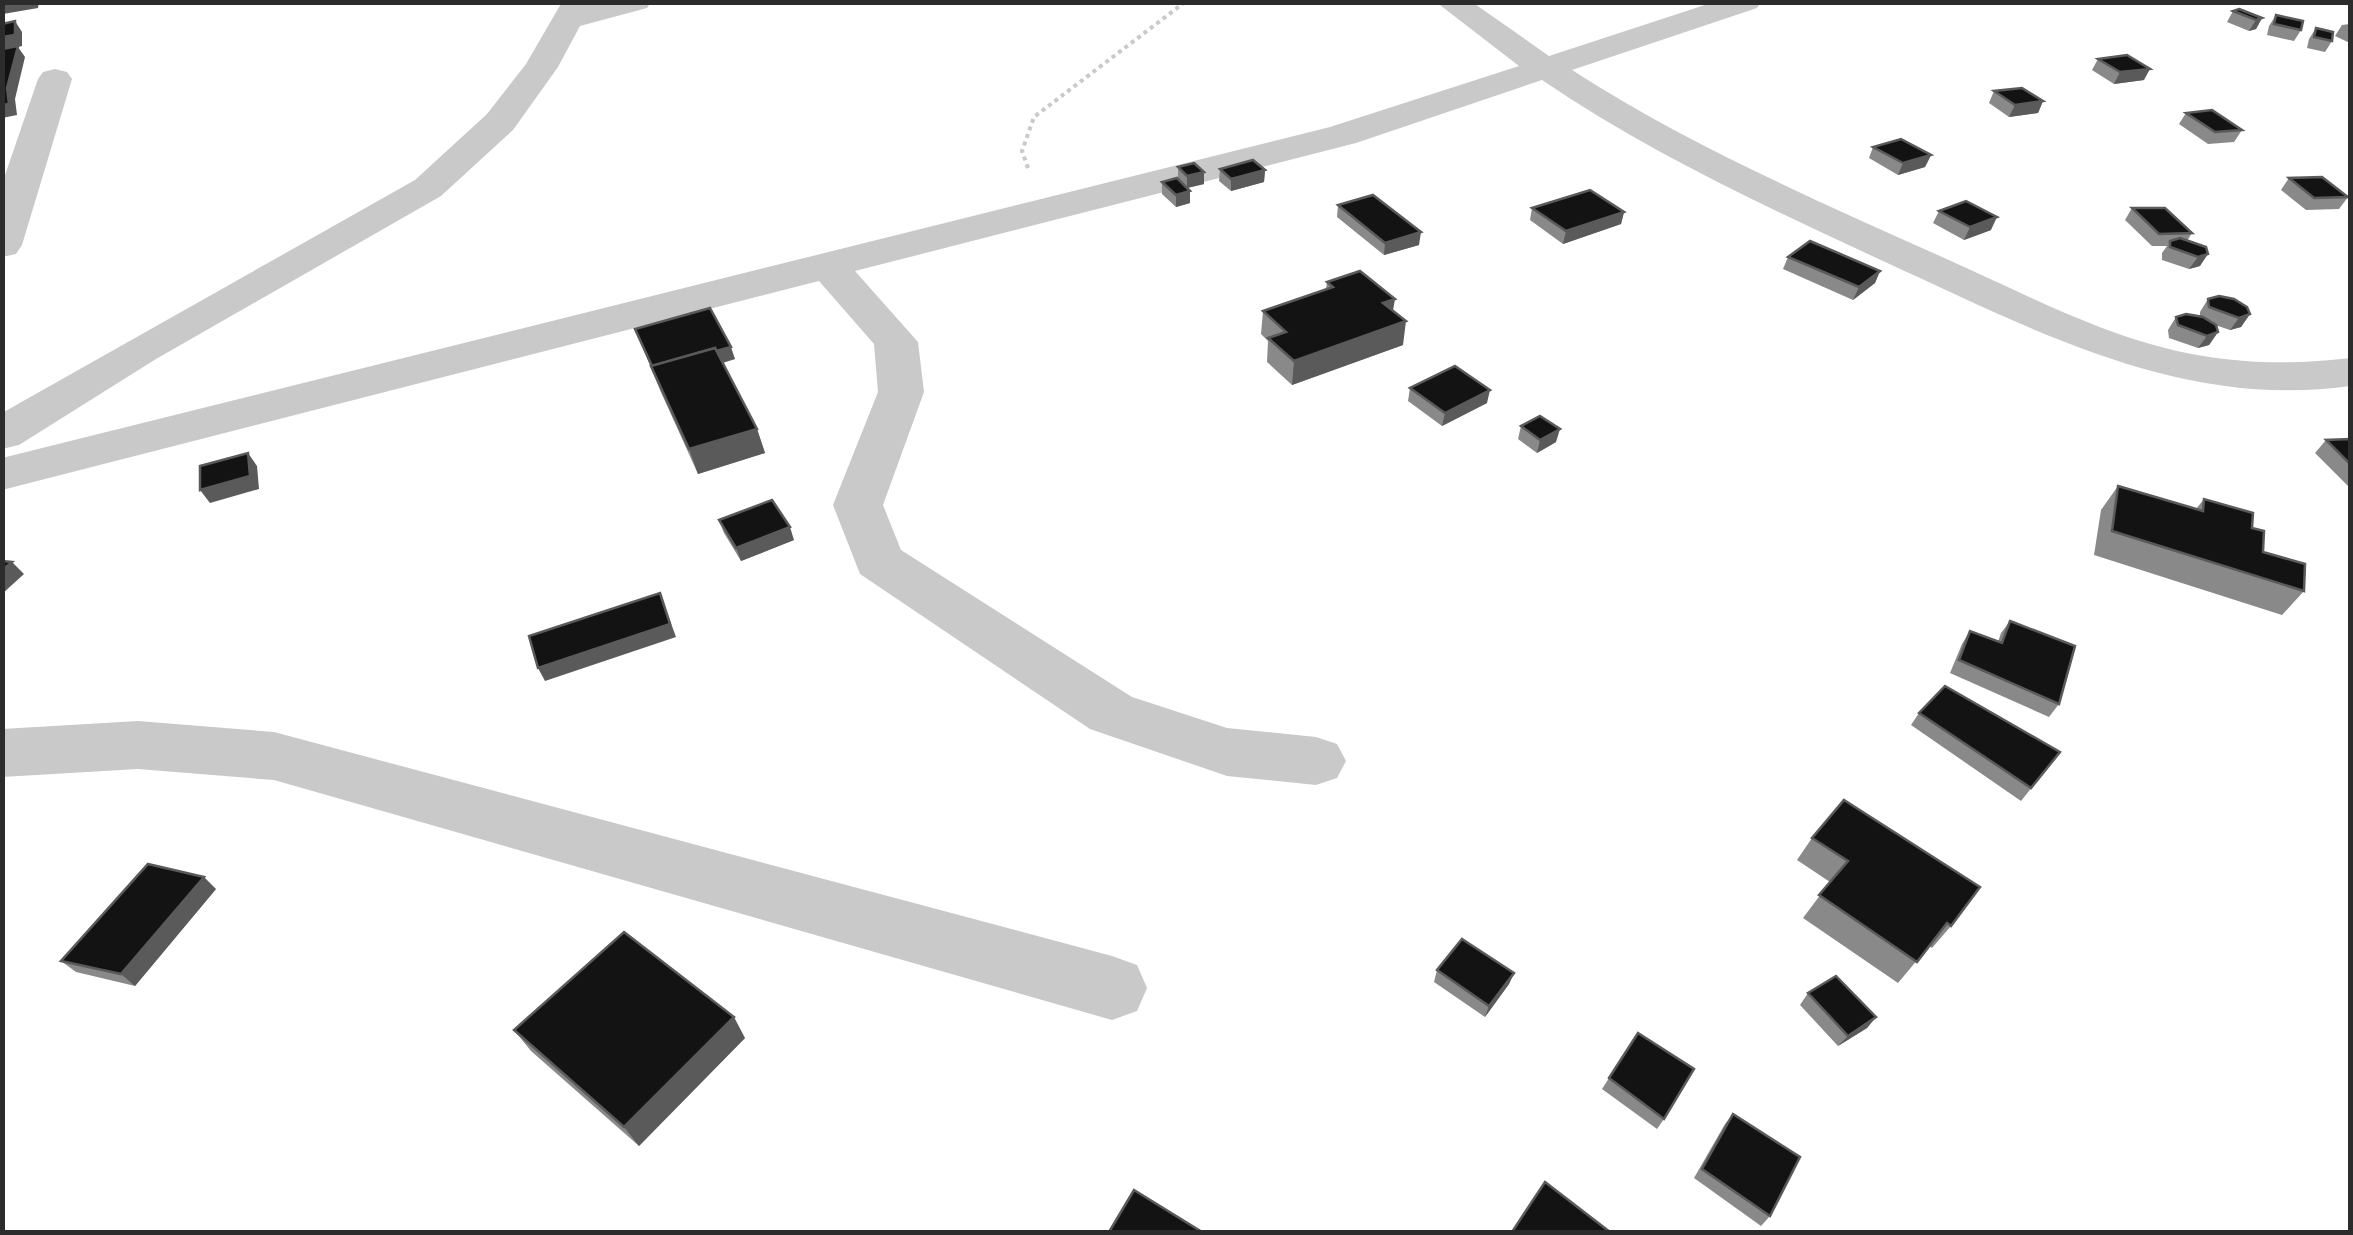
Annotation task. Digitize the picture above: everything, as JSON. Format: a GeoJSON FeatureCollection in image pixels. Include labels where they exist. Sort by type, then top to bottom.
{"type":"FeatureCollection","features":[{"type":"Feature","properties":{"kind":"street"},"geometry":{"type":"LineString","coordinates":[[2,434],[140,350],[428,188],[500,122],[574,11],[636,2]]}},
{"type":"Feature","properties":{"kind":"street"},"geometry":{"type":"LineString","coordinates":[[1451,2],[1545,71],[1802,209],[2071,330],[2168,363],[2263,380],[2350,372]]}},
{"type":"Feature","properties":{"kind":"street"},"geometry":{"type":"LineString","coordinates":[[2,474],[1343,136],[1746,2]]}},
{"type":"Feature","properties":{"kind":"street"},"geometry":{"type":"LineString","coordinates":[[2,245],[55,79]]}},
{"type":"Feature","properties":{"kind":"street"},"geometry":{"type":"LineString","coordinates":[[828,266],[896,342],[901,392],[858,506],[880,561],[1111,713],[1227,752],[1316,761]]}},
{"type":"Feature","properties":{"kind":"street"},"geometry":{"type":"LineString","coordinates":[[2,753],[43,748],[206,746],[274,756],[1112,988]]}},
{"type":"Feature","properties":{"kind":"path"},"geometry":{"type":"LineString","coordinates":[[1042,209],[1022,151],[1034,117],[1185,2]]}},
{"type":"Feature","properties":{"kind":"building"},"geometry":{"type":"Polygon","coordinates":[[[2239,9],[2262,18],[2256,20],[2233,11],[2239,9]]]}},
{"type":"Feature","properties":{"kind":"building"},"geometry":{"type":"Polygon","coordinates":[[[2276,15],[2303,21],[2301,30],[2274,24],[2276,15]]]}},
{"type":"Feature","properties":{"kind":"building"},"geometry":{"type":"Polygon","coordinates":[[[15,21],[15,35],[2,37],[2,24],[15,21]]]}},
{"type":"Feature","properties":{"kind":"building"},"geometry":{"type":"Polygon","coordinates":[[[2316,28],[2333,32],[2332,41],[2314,37],[2316,28]]]}},
{"type":"Feature","properties":{"kind":"building"},"geometry":{"type":"Polygon","coordinates":[[[18,46],[7,88],[9,104],[2,105],[2,49],[18,46]]]}},
{"type":"Feature","properties":{"kind":"building"},"geometry":{"type":"Polygon","coordinates":[[[2127,55],[2150,69],[2120,72],[2098,59],[2127,55]]]}},
{"type":"Feature","properties":{"kind":"building"},"geometry":{"type":"Polygon","coordinates":[[[2022,88],[2043,101],[2015,105],[1994,91],[2022,88]]]}},
{"type":"Feature","properties":{"kind":"building"},"geometry":{"type":"Polygon","coordinates":[[[2212,110],[2242,130],[2215,132],[2186,113],[2212,110]]]}},
{"type":"Feature","properties":{"kind":"building"},"geometry":{"type":"Polygon","coordinates":[[[1901,139],[1931,155],[1903,163],[1873,147],[1901,139]]]}},
{"type":"Feature","properties":{"kind":"building"},"geometry":{"type":"Polygon","coordinates":[[[1253,160],[1265,170],[1231,179],[1220,169],[1253,160]]]}},
{"type":"Feature","properties":{"kind":"building"},"geometry":{"type":"Polygon","coordinates":[[[1194,163],[1204,172],[1187,176],[1178,167],[1194,163]]]}},
{"type":"Feature","properties":{"kind":"building"},"geometry":{"type":"Polygon","coordinates":[[[2322,177],[2348,197],[2314,198],[2289,178],[2322,177]]]}},
{"type":"Feature","properties":{"kind":"building"},"geometry":{"type":"Polygon","coordinates":[[[1177,178],[1190,191],[1176,195],[1162,182],[1177,178]]]}},
{"type":"Feature","properties":{"kind":"building"},"geometry":{"type":"Polygon","coordinates":[[[1590,190],[1624,212],[1566,231],[1532,208],[1590,190]]]}},
{"type":"Feature","properties":{"kind":"building"},"geometry":{"type":"Polygon","coordinates":[[[1373,195],[1421,232],[1385,243],[1338,205],[1373,195]]]}},
{"type":"Feature","properties":{"kind":"building"},"geometry":{"type":"Polygon","coordinates":[[[1966,201],[1997,217],[1970,227],[1939,211],[1966,201]]]}},
{"type":"Feature","properties":{"kind":"building"},"geometry":{"type":"Polygon","coordinates":[[[2132,208],[2165,208],[2192,233],[2159,234],[2132,208]]]}},
{"type":"Feature","properties":{"kind":"building"},"geometry":{"type":"Polygon","coordinates":[[[2180,238],[2206,247],[2208,254],[2198,257],[2170,247],[2170,241],[2180,238]]]}},
{"type":"Feature","properties":{"kind":"building"},"geometry":{"type":"Polygon","coordinates":[[[1810,241],[1880,271],[1859,287],[1788,257],[1810,241]]]}},
{"type":"Feature","properties":{"kind":"building"},"geometry":{"type":"Polygon","coordinates":[[[1360,271],[1395,299],[1383,303],[1406,321],[1294,361],[1268,338],[1286,332],[1263,311],[1333,287],[1327,282],[1360,271]]]}},
{"type":"Feature","properties":{"kind":"building"},"geometry":{"type":"Polygon","coordinates":[[[2208,299],[2234,299],[2247,307],[2250,314],[2239,318],[2209,307],[2208,299]]]}},
{"type":"Feature","properties":{"kind":"building"},"geometry":{"type":"Polygon","coordinates":[[[710,308],[731,347],[652,366],[635,329],[710,308]]]}},
{"type":"Feature","properties":{"kind":"building"},"geometry":{"type":"Polygon","coordinates":[[[2176,317],[2203,317],[2216,325],[2218,332],[2207,336],[2178,325],[2176,317]]]}},
{"type":"Feature","properties":{"kind":"building"},"geometry":{"type":"Polygon","coordinates":[[[715,348],[757,429],[689,449],[651,366],[715,348]]]}},
{"type":"Feature","properties":{"kind":"building"},"geometry":{"type":"Polygon","coordinates":[[[1455,366],[1490,390],[1445,413],[1410,388],[1455,366]]]}},
{"type":"Feature","properties":{"kind":"building"},"geometry":{"type":"Polygon","coordinates":[[[1540,416],[1560,429],[1540,440],[1521,426],[1540,416]]]}},
{"type":"Feature","properties":{"kind":"building"},"geometry":{"type":"Polygon","coordinates":[[[2350,439],[2350,464],[2326,440],[2350,439]]]}},
{"type":"Feature","properties":{"kind":"building"},"geometry":{"type":"Polygon","coordinates":[[[248,453],[250,476],[200,490],[200,466],[248,453]]]}},
{"type":"Feature","properties":{"kind":"building"},"geometry":{"type":"Polygon","coordinates":[[[2118,486],[2203,511],[2204,499],[2253,513],[2252,528],[2264,531],[2263,552],[2305,564],[2304,591],[2112,531],[2118,486]]]}},
{"type":"Feature","properties":{"kind":"building"},"geometry":{"type":"Polygon","coordinates":[[[772,500],[790,527],[736,548],[719,520],[772,500]]]}},
{"type":"Feature","properties":{"kind":"building"},"geometry":{"type":"Polygon","coordinates":[[[660,593],[670,624],[538,668],[529,636],[660,593]]]}},
{"type":"Feature","properties":{"kind":"building"},"geometry":{"type":"Polygon","coordinates":[[[2010,621],[2075,646],[2059,704],[1959,660],[1970,631],[2002,643],[2010,621]]]}},
{"type":"Feature","properties":{"kind":"building"},"geometry":{"type":"Polygon","coordinates":[[[1945,686],[2060,752],[2031,788],[1919,713],[1945,686]]]}},
{"type":"Feature","properties":{"kind":"building"},"geometry":{"type":"Polygon","coordinates":[[[1844,800],[1980,887],[1917,962],[1819,895],[1848,861],[1812,838],[1844,800]]]}},
{"type":"Feature","properties":{"kind":"building"},"geometry":{"type":"Polygon","coordinates":[[[148,864],[204,877],[121,974],[61,961],[148,864]]]}},
{"type":"Feature","properties":{"kind":"building"},"geometry":{"type":"Polygon","coordinates":[[[624,932],[734,1017],[624,1127],[514,1030],[624,932]]]}},
{"type":"Feature","properties":{"kind":"building"},"geometry":{"type":"Polygon","coordinates":[[[1462,939],[1514,973],[1489,1006],[1437,970],[1462,939]]]}},
{"type":"Feature","properties":{"kind":"building"},"geometry":{"type":"Polygon","coordinates":[[[1836,976],[1876,1017],[1848,1036],[1808,993],[1836,976]]]}},
{"type":"Feature","properties":{"kind":"building"},"geometry":{"type":"Polygon","coordinates":[[[1638,1033],[1694,1069],[1664,1119],[1609,1078],[1638,1033]]]}},
{"type":"Feature","properties":{"kind":"building"},"geometry":{"type":"Polygon","coordinates":[[[1733,1114],[1800,1157],[1770,1216],[1702,1169],[1733,1114]]]}},
{"type":"Feature","properties":{"kind":"building"},"geometry":{"type":"Polygon","coordinates":[[[1545,1182],[1610,1232],[1512,1232],[1545,1182]]]}},
{"type":"Feature","properties":{"kind":"building"},"geometry":{"type":"Polygon","coordinates":[[[1134,1190],[1202,1232],[1109,1232],[1134,1190]]]}}]}
